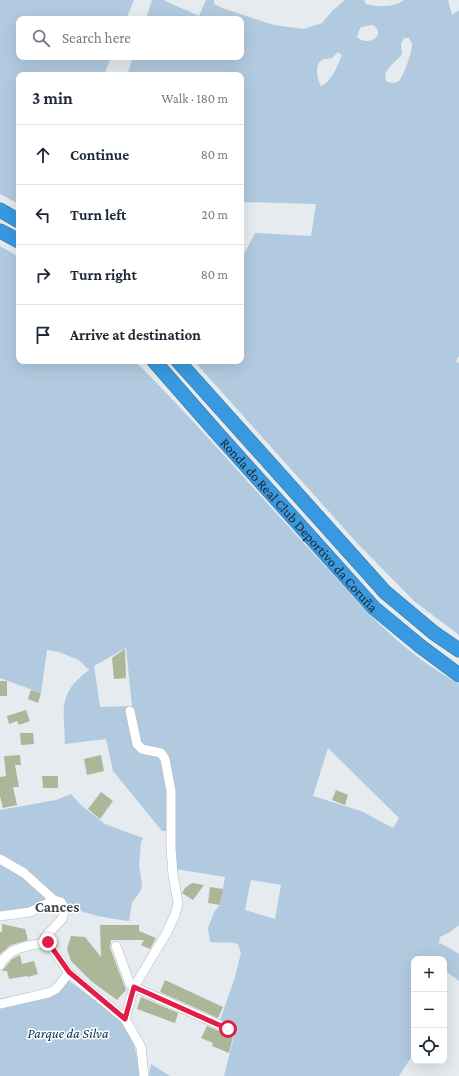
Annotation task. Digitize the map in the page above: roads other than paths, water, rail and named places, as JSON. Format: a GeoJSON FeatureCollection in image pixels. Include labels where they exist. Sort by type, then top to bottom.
{"type":"FeatureCollection","features":[{"type":"Feature","properties":{"kind":"highway"},"geometry":{"type":"LineString","coordinates":[[0,210],[16,219]]}},
{"type":"Feature","properties":{"kind":"highway"},"geometry":{"type":"LineString","coordinates":[[0,231],[16,240]]}},
{"type":"Feature","properties":{"kind":"highway","name":"Ronda do Real Club Deportivo da Coruña"},"geometry":{"type":"LineString","coordinates":[[157,364],[217,434],[374,608],[420,646],[459,675]]}},
{"type":"Feature","properties":{"kind":"highway","name":"Ronda do Real Club Deportivo da Coruña"},"geometry":{"type":"LineString","coordinates":[[181,364],[385,592],[434,633],[459,650]]}},
{"type":"Feature","properties":{"kind":"street"},"geometry":{"type":"LineString","coordinates":[[125,1019],[134,987],[166,934],[175,915],[178,903],[173,875],[171,848],[171,791],[167,764],[162,753],[142,749],[137,744],[130,711]]}},
{"type":"Feature","properties":{"kind":"street"},"geometry":{"type":"LineString","coordinates":[[0,859],[24,873],[54,900],[61,902],[65,909],[62,919],[45,937],[69,972],[125,1019],[141,1047],[144,1076]]}},
{"type":"Feature","properties":{"kind":"street"},"geometry":{"type":"LineString","coordinates":[[0,916],[30,912],[54,900]]}},
{"type":"Feature","properties":{"kind":"street"},"geometry":{"type":"LineString","coordinates":[[0,965],[3,959],[13,950],[48,942]]}},
{"type":"Feature","properties":{"kind":"street"},"geometry":{"type":"LineString","coordinates":[[116,946],[130,984],[134,987],[228,1029]]}},
{"type":"Feature","properties":{"kind":"street"},"geometry":{"type":"LineString","coordinates":[[0,1004],[48,993],[56,989],[69,972]]}},
{"type":"Feature","properties":{"kind":"district","name":"Cances"},"geometry":{"type":"Point","coordinates":[57,907]}},
{"type":"Feature","properties":{"kind":"park label","name":"Parque da Silva"},"geometry":{"type":"Point","coordinates":[68,1033]}}]}
